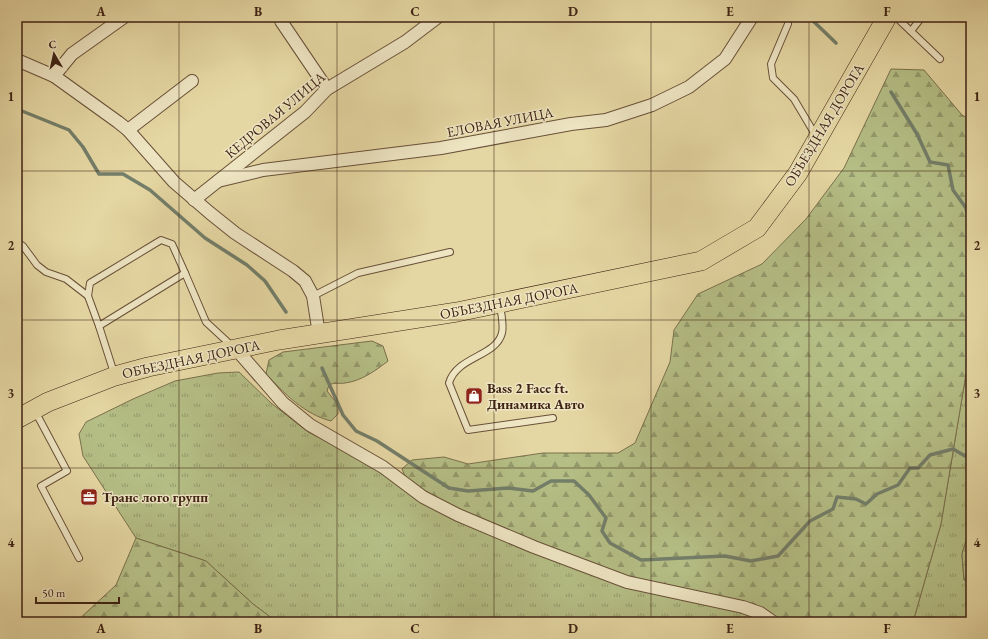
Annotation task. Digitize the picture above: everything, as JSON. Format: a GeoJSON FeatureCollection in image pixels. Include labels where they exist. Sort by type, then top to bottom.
{"type":"FeatureCollection","features":[{"type":"Feature","properties":{"kind":"main road","name":"ОБЪЕЗДНАЯ ДОРОГА"},"geometry":{"type":"LineString","coordinates":[[17,419],[48,402],[115,376],[148,367],[319,334],[457,312],[702,262],[757,228],[798,173],[887,17]]}},
{"type":"Feature","properties":{"kind":"street"},"geometry":{"type":"LineString","coordinates":[[54,76],[72,54],[124,17]]}},
{"type":"Feature","properties":{"kind":"street","name":"ЕЛОВАЯ УЛИЦА"},"geometry":{"type":"LineString","coordinates":[[218,181],[263,170],[441,148],[571,124],[606,120],[652,105],[689,87],[725,59],[752,17]]}},
{"type":"Feature","properties":{"kind":"street","name":"КЕДРОВАЯ УЛИЦА"},"geometry":{"type":"LineString","coordinates":[[194,200],[305,112],[327,89],[406,42],[436,18]]}},
{"type":"Feature","properties":{"kind":"street"},"geometry":{"type":"LineString","coordinates":[[281,21],[327,89]]}},
{"type":"Feature","properties":{"kind":"street"},"geometry":{"type":"LineString","coordinates":[[17,60],[54,76],[128,130],[174,182],[194,200],[234,233],[293,271],[305,281],[313,296],[319,334]]}},
{"type":"Feature","properties":{"kind":"street"},"geometry":{"type":"LineString","coordinates":[[128,130],[192,81]]}},
{"type":"Feature","properties":{"kind":"street"},"geometry":{"type":"LineString","coordinates":[[236,349],[283,403],[310,425],[383,467],[423,497],[458,515],[534,547],[627,582],[743,607],[760,613],[774,622]]}},
{"type":"Feature","properties":{"kind":"lane"},"geometry":{"type":"LineString","coordinates":[[896,17],[940,59]]}},
{"type":"Feature","properties":{"kind":"lane"},"geometry":{"type":"LineString","coordinates":[[911,31],[922,17]]}},
{"type":"Feature","properties":{"kind":"lane"},"geometry":{"type":"LineString","coordinates":[[788,24],[771,64],[773,78],[794,99],[818,139]]}},
{"type":"Feature","properties":{"kind":"lane"},"geometry":{"type":"LineString","coordinates":[[88,296],[90,283],[161,240],[172,244],[206,322],[236,349]]}},
{"type":"Feature","properties":{"kind":"lane"},"geometry":{"type":"LineString","coordinates":[[17,242],[23,246],[37,265],[46,272],[66,279],[88,296],[100,326],[115,376]]}},
{"type":"Feature","properties":{"kind":"lane"},"geometry":{"type":"LineString","coordinates":[[313,296],[358,273],[450,252]]}},
{"type":"Feature","properties":{"kind":"lane"},"geometry":{"type":"LineString","coordinates":[[100,326],[185,273]]}},
{"type":"Feature","properties":{"kind":"lane"},"geometry":{"type":"LineString","coordinates":[[500,303],[502,333],[493,347],[459,366],[451,375],[449,383],[468,430],[553,418]]}},
{"type":"Feature","properties":{"kind":"lane"},"geometry":{"type":"LineString","coordinates":[[34,410],[67,471],[41,486],[79,558]]}},
{"type":"Feature","properties":{"kind":"green space"},"geometry":{"type":"Polygon","coordinates":[[[891,69],[924,70],[962,115],[971,120],[971,344],[941,524],[913,622],[779,622],[755,604],[634,580],[467,515],[434,497],[405,476],[402,469],[412,460],[444,457],[468,464],[543,453],[618,453],[635,443],[670,362],[674,330],[698,294],[762,264],[806,219],[844,168],[891,69]]]}},
{"type":"Feature","properties":{"kind":"green space"},"geometry":{"type":"Polygon","coordinates":[[[372,341],[383,346],[388,361],[362,378],[351,382],[329,385],[327,391],[338,405],[338,414],[331,421],[312,414],[288,396],[266,374],[269,360],[283,352],[372,341]]]}},
{"type":"Feature","properties":{"kind":"green space"},"geometry":{"type":"Polygon","coordinates":[[[971,344],[971,524],[962,554],[964,580],[971,580],[971,622],[913,622],[941,524],[971,344]]]}},
{"type":"Feature","properties":{"kind":"green space"},"geometry":{"type":"Polygon","coordinates":[[[239,372],[271,403],[308,432],[360,458],[421,501],[766,622],[277,622],[253,604],[206,561],[136,538],[83,456],[79,434],[86,422],[133,399],[175,381],[218,373],[239,372]]]}},
{"type":"Feature","properties":{"kind":"green space"},"geometry":{"type":"Polygon","coordinates":[[[971,524],[971,580],[964,580],[962,554],[971,524]]]}},
{"type":"Feature","properties":{"kind":"green space"},"geometry":{"type":"Polygon","coordinates":[[[136,538],[206,561],[253,604],[277,622],[76,622],[116,585],[136,538]]]}},
{"type":"Feature","properties":{"kind":"waterway"},"geometry":{"type":"LineString","coordinates":[[809,17],[836,43]]}},
{"type":"Feature","properties":{"kind":"waterway"},"geometry":{"type":"LineString","coordinates":[[891,92],[917,134],[930,162],[948,165],[953,190],[966,208],[971,233]]}},
{"type":"Feature","properties":{"kind":"waterway"},"geometry":{"type":"LineString","coordinates":[[17,109],[69,130],[83,147],[99,174],[123,174],[150,190],[205,238],[247,265],[265,281],[286,312]]}},
{"type":"Feature","properties":{"kind":"waterway"},"geometry":{"type":"LineString","coordinates":[[322,368],[343,415],[356,431],[377,441],[449,488],[468,491],[508,488],[533,491],[551,481],[574,481],[589,495],[606,518],[602,531],[610,543],[641,560],[725,556],[751,561],[778,556],[810,521],[833,509],[837,497],[856,499],[866,504],[877,494],[898,485],[910,468],[918,468],[930,455],[953,449],[965,456],[971,448]]}},
{"type":"Feature","properties":{"kind":"place","name":"Bass 2 Face ft. Динамика Авто"},"geometry":{"type":"Point","coordinates":[474,396]}},
{"type":"Feature","properties":{"kind":"place","name":"Транс лого групп"},"geometry":{"type":"Point","coordinates":[89,497]}}]}
